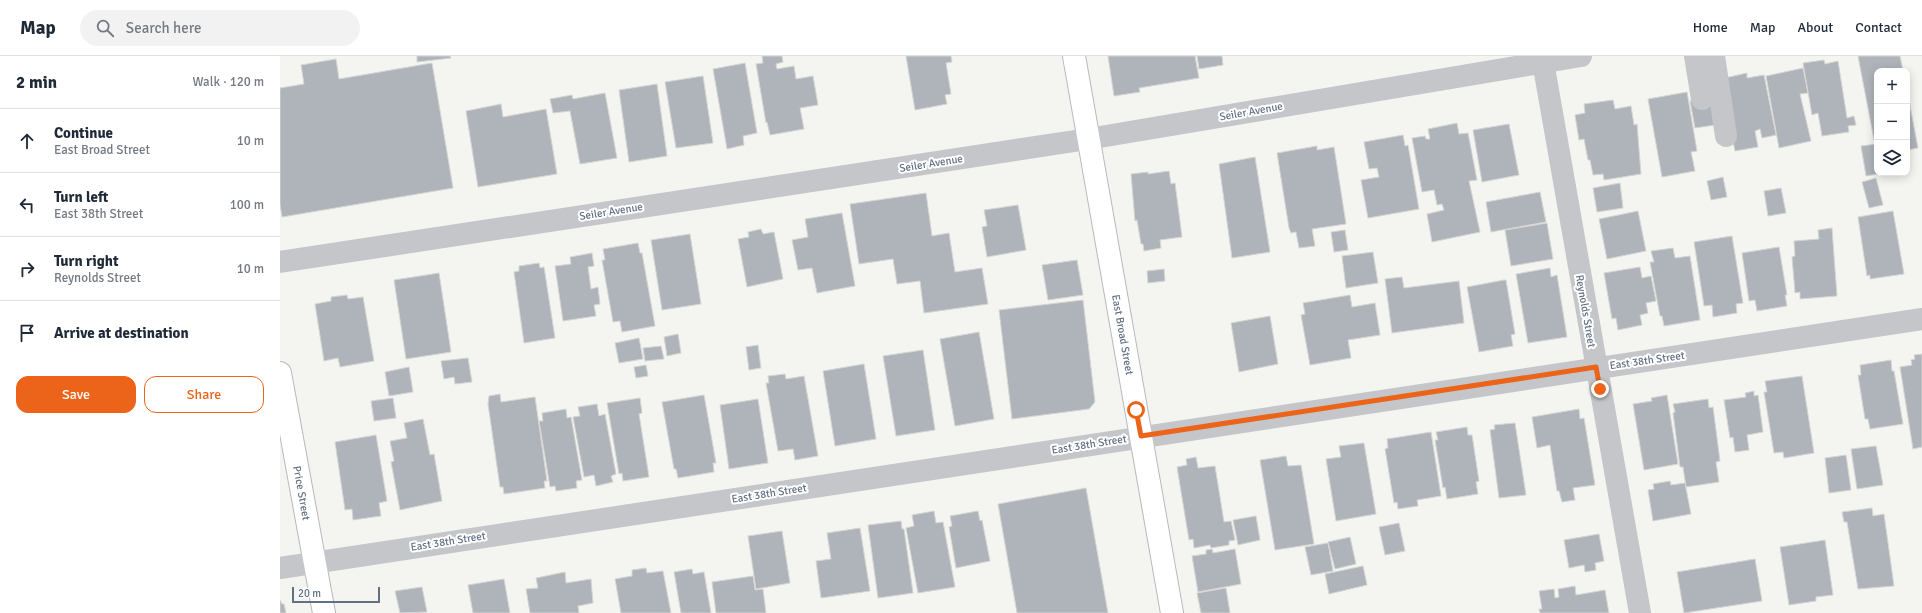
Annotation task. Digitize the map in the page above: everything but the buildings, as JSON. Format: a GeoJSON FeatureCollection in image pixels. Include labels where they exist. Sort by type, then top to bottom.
{"type":"FeatureCollection","features":[{"type":"Feature","properties":{"kind":"main road","name":"East Broad Street"},"geometry":{"type":"LineString","coordinates":[[1074,56],[1172,613]]}},
{"type":"Feature","properties":{"kind":"main road","name":"Price Street"},"geometry":{"type":"LineString","coordinates":[[280,373],[324,613]]}},
{"type":"Feature","properties":{"kind":"street","name":"Seiler Avenue"},"geometry":{"type":"LineString","coordinates":[[280,262],[1088,139],[1542,59],[1581,56]]}},
{"type":"Feature","properties":{"kind":"street"},"geometry":{"type":"LineString","coordinates":[[1695,56],[1702,98]]}},
{"type":"Feature","properties":{"kind":"street"},"geometry":{"type":"LineString","coordinates":[[1714,56],[1726,136]]}},
{"type":"Feature","properties":{"kind":"street","name":"Reynolds Street"},"geometry":{"type":"LineString","coordinates":[[1542,59],[1640,613]]}},
{"type":"Feature","properties":{"kind":"street","name":"East 38th Street"},"geometry":{"type":"LineString","coordinates":[[280,568],[314,561],[1922,319]]}},
{"type":"Feature","properties":{"kind":"route"},"geometry":{"type":"LineString","coordinates":[[1136,410],[1141,436],[1596,367],[1600,389]]}}]}
